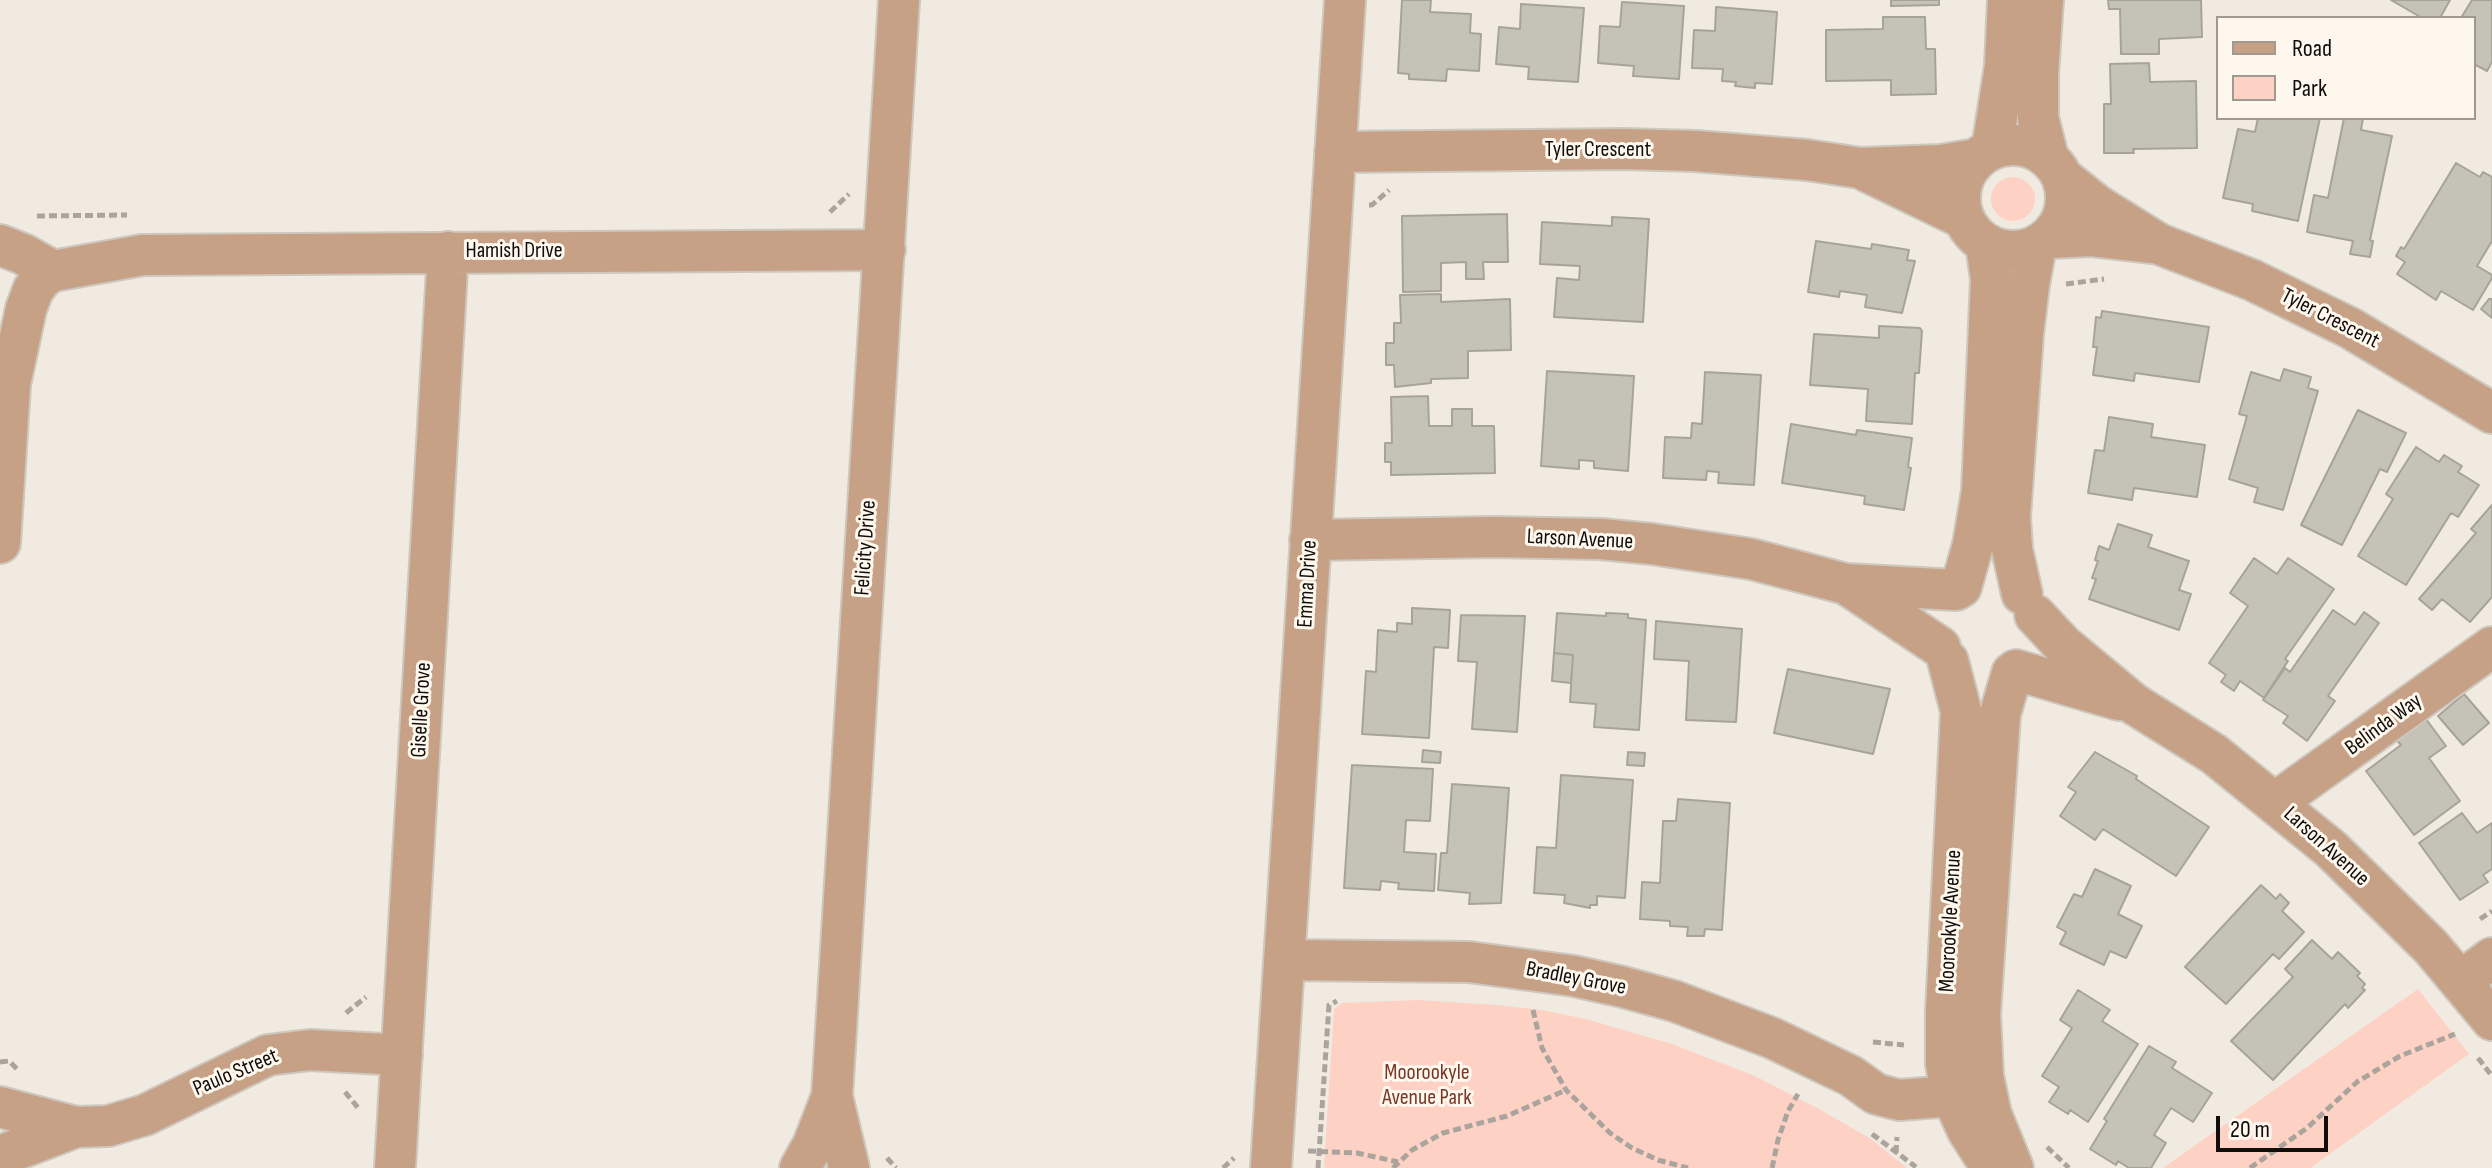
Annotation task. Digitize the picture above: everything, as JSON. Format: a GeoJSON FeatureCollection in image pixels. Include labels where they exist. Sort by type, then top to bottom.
{"type":"FeatureCollection","features":[{"type":"Feature","properties":{"kind":"street","name":"Felicity Drive"},"geometry":{"type":"LineString","coordinates":[[849,1168],[832,1096],[899,0]]}},
{"type":"Feature","properties":{"kind":"street","name":"Emma Drive"},"geometry":{"type":"LineString","coordinates":[[1272,1159],[1345,0]]}},
{"type":"Feature","properties":{"kind":"street"},"geometry":{"type":"LineString","coordinates":[[2008,0],[2005,66],[1984,154],[1963,180],[1960,206],[1975,231],[1991,279],[1982,491],[1973,545],[1959,588],[1940,609],[1937,622],[1944,654],[1958,670],[1983,680],[1997,679],[2014,671],[2031,654],[2035,645],[2029,604],[2012,549],[2010,517],[2038,256],[2058,228],[2067,204],[2038,118],[2043,0]]}},
{"type":"Feature","properties":{"kind":"street"},"geometry":{"type":"LineString","coordinates":[[1984,154],[2006,145],[2021,145],[2055,167]]}},
{"type":"Feature","properties":{"kind":"street","name":"Tyler Crescent"},"geometry":{"type":"LineString","coordinates":[[1335,152],[1695,151],[1807,160],[1860,168],[1941,165],[1984,154]]}},
{"type":"Feature","properties":{"kind":"street","name":"Tyler Crescent"},"geometry":{"type":"LineString","coordinates":[[2055,167],[2098,206],[2159,244],[2252,280],[2350,328],[2492,413]]}},
{"type":"Feature","properties":{"kind":"street","name":"Tyler Crescent"},"geometry":{"type":"LineString","coordinates":[[1860,168],[1975,231]]}},
{"type":"Feature","properties":{"kind":"street"},"geometry":{"type":"LineString","coordinates":[[1975,231],[2011,251],[2038,256]]}},
{"type":"Feature","properties":{"kind":"street","name":"Tyler Crescent"},"geometry":{"type":"LineString","coordinates":[[2038,256],[2090,236],[2159,244]]}},
{"type":"Feature","properties":{"kind":"street","name":"Hamish Drive"},"geometry":{"type":"LineString","coordinates":[[28,258],[885,250]]}},
{"type":"Feature","properties":{"kind":"street","name":"Giselle Grove"},"geometry":{"type":"LineString","coordinates":[[395,1168],[448,252]]}},
{"type":"Feature","properties":{"kind":"street","name":"Hamish Drive"},"geometry":{"type":"LineString","coordinates":[[0,543],[10,384],[26,309],[33,290],[42,278],[28,258]]}},
{"type":"Feature","properties":{"kind":"street","name":"Larson Avenue"},"geometry":{"type":"LineString","coordinates":[[1310,540],[1601,539],[1751,559],[1846,584],[1959,588]]}},
{"type":"Feature","properties":{"kind":"street"},"geometry":{"type":"LineString","coordinates":[[1959,588],[1986,580],[2000,581],[2029,604]]}},
{"type":"Feature","properties":{"kind":"street","name":"Larson Avenue"},"geometry":{"type":"LineString","coordinates":[[1846,584],[1944,654]]}},
{"type":"Feature","properties":{"kind":"street","name":"Larson Avenue"},"geometry":{"type":"LineString","coordinates":[[2029,604],[2063,645],[2134,704],[2214,754],[2276,802],[2383,898],[2477,970],[2491,1018]]}},
{"type":"Feature","properties":{"kind":"street","name":"Belinda Way"},"geometry":{"type":"LineString","coordinates":[[2276,802],[2492,647]]}},
{"type":"Feature","properties":{"kind":"street","name":"Moorookyle Avenue"},"geometry":{"type":"LineString","coordinates":[[1944,654],[1961,711],[1946,1012],[1968,1131],[1984,1156],[1998,1168]]}},
{"type":"Feature","properties":{"kind":"street","name":"Larson Avenue"},"geometry":{"type":"LineString","coordinates":[[2014,671],[2134,704]]}},
{"type":"Feature","properties":{"kind":"street","name":"Moorookyle Avenue"},"geometry":{"type":"LineString","coordinates":[[1960,1079],[1980,1014],[2000,714],[2014,671]]}},
{"type":"Feature","properties":{"kind":"street","name":"Bradley Grove"},"geometry":{"type":"LineString","coordinates":[[1285,960],[1469,962],[1574,976],[1688,1006],[1772,1038],[1823,1077],[1876,1094],[1899,1100],[1960,1079]]}},
{"type":"Feature","properties":{"kind":"street","name":"Paulo Street"},"geometry":{"type":"LineString","coordinates":[[0,1109],[76,1127],[108,1126],[145,1115],[268,1055],[310,1050],[402,1055]]}},
{"type":"Feature","properties":{"kind":"street","name":"Moorookyle Avenue"},"geometry":{"type":"LineString","coordinates":[[1960,1079],[1991,1114],[2013,1168]]}},
{"type":"Feature","properties":{"kind":"street","name":"Felicity Drive"},"geometry":{"type":"LineString","coordinates":[[800,1168],[813,1145],[832,1096]]}},
{"type":"Feature","properties":{"kind":"street"},"geometry":{"type":"LineString","coordinates":[[0,1109],[6,1131],[0,1154]]}},
{"type":"Feature","properties":{"kind":"street","name":"Paulo Street"},"geometry":{"type":"LineString","coordinates":[[0,1154],[76,1127]]}},
{"type":"Feature","properties":{"kind":"path"},"geometry":{"type":"LineString","coordinates":[[1333,203],[1372,205],[1391,188]]}},
{"type":"Feature","properties":{"kind":"path"},"geometry":{"type":"LineString","coordinates":[[2038,256],[2071,284],[2109,279]]}},
{"type":"Feature","properties":{"kind":"path"},"geometry":{"type":"LineString","coordinates":[[1318,1168],[1329,1005],[1341,998]]}},
{"type":"Feature","properties":{"kind":"path"},"geometry":{"type":"LineString","coordinates":[[1545,1007],[1533,1005],[1537,1035],[1566,1090],[1610,1133],[1632,1148],[1658,1160],[1688,1168]]}},
{"type":"Feature","properties":{"kind":"path"},"geometry":{"type":"LineString","coordinates":[[2250,1168],[2307,1128],[2357,1082],[2400,1056],[2458,1033],[2450,1023]]}},
{"type":"Feature","properties":{"kind":"path"},"geometry":{"type":"LineString","coordinates":[[0,1062],[9,1061],[26,1077]]}},
{"type":"Feature","properties":{"kind":"path"},"geometry":{"type":"LineString","coordinates":[[1785,1087],[1823,1077]]}},
{"type":"Feature","properties":{"kind":"path"},"geometry":{"type":"LineString","coordinates":[[1772,1168],[1788,1111],[1823,1077]]}},
{"type":"Feature","properties":{"kind":"path"},"geometry":{"type":"LineString","coordinates":[[1272,1159],[1319,1152],[1357,1153],[1395,1165],[1426,1141],[1443,1133],[1507,1116],[1566,1090]]}},
{"type":"Feature","properties":{"kind":"path"},"geometry":{"type":"LineString","coordinates":[[1862,1128],[1916,1167]]}},
{"type":"Feature","properties":{"kind":"path"},"geometry":{"type":"LineString","coordinates":[[2039,1139],[2069,1168]]}},
{"type":"Feature","properties":{"kind":"green space"},"geometry":{"type":"Polygon","coordinates":[[[2013,177],[2028,184],[2035,199],[2028,214],[2013,221],[1998,214],[1991,199],[1998,184],[2013,177]]]}},
{"type":"Feature","properties":{"kind":"green space"},"geometry":{"type":"Polygon","coordinates":[[[2418,989],[2469,1054],[2310,1168],[2163,1168],[2418,989]]]}},
{"type":"Feature","properties":{"kind":"green space","name":"Moorookyle Avenue Park"},"geometry":{"type":"Polygon","coordinates":[[[1418,1000],[1542,1010],[1586,1019],[1672,1044],[1755,1076],[1819,1109],[1871,1139],[1907,1168],[1324,1168],[1334,1009],[1342,1003],[1418,1000]]]}},
{"type":"Feature","properties":{"kind":"building"},"geometry":{"type":"Polygon","coordinates":[[[1402,0],[1431,0],[1430,12],[1471,14],[1470,33],[1481,34],[1479,71],[1447,69],[1446,81],[1409,79],[1409,74],[1398,73],[1402,0]]]}},
{"type":"Feature","properties":{"kind":"building"},"geometry":{"type":"Polygon","coordinates":[[[1891,0],[1939,0],[1939,5],[1891,6],[1891,0]]]}},
{"type":"Feature","properties":{"kind":"building"},"geometry":{"type":"Polygon","coordinates":[[[2108,0],[2201,0],[2202,37],[2159,39],[2159,54],[2121,54],[2120,9],[2109,9],[2108,0]]]}},
{"type":"Feature","properties":{"kind":"building"},"geometry":{"type":"Polygon","coordinates":[[[2391,0],[2450,0],[2441,16],[2419,16],[2391,0]]]}},
{"type":"Feature","properties":{"kind":"building"},"geometry":{"type":"Polygon","coordinates":[[[2472,0],[2492,0],[2492,62],[2487,71],[2476,65],[2476,16],[2462,16],[2472,0]]]}},
{"type":"Feature","properties":{"kind":"building"},"geometry":{"type":"Polygon","coordinates":[[[1622,2],[1684,6],[1679,79],[1633,76],[1634,66],[1598,63],[1600,26],[1620,27],[1622,2]]]}},
{"type":"Feature","properties":{"kind":"building"},"geometry":{"type":"Polygon","coordinates":[[[1521,4],[1584,8],[1578,82],[1528,79],[1529,67],[1496,64],[1499,27],[1520,29],[1521,4]]]}},
{"type":"Feature","properties":{"kind":"building"},"geometry":{"type":"Polygon","coordinates":[[[1716,7],[1777,12],[1772,84],[1755,83],[1755,88],[1735,86],[1736,82],[1722,81],[1723,69],[1692,68],[1694,30],[1715,31],[1716,7]]]}},
{"type":"Feature","properties":{"kind":"building"},"geometry":{"type":"Polygon","coordinates":[[[1883,17],[1925,17],[1926,49],[1935,49],[1936,94],[1891,95],[1891,80],[1826,81],[1826,30],[1883,29],[1883,17]]]}},
{"type":"Feature","properties":{"kind":"building"},"geometry":{"type":"Polygon","coordinates":[[[2149,63],[2150,82],[2196,81],[2197,148],[2133,149],[2134,153],[2104,153],[2104,104],[2111,104],[2110,64],[2149,63]]]}},
{"type":"Feature","properties":{"kind":"building"},"geometry":{"type":"Polygon","coordinates":[[[2258,120],[2320,120],[2298,221],[2252,211],[2253,204],[2223,198],[2238,129],[2255,132],[2258,120]]]}},
{"type":"Feature","properties":{"kind":"building"},"geometry":{"type":"Polygon","coordinates":[[[2344,120],[2363,120],[2361,130],[2392,136],[2370,240],[2373,241],[2370,257],[2350,254],[2353,241],[2307,232],[2314,195],[2328,198],[2344,120]]]}},
{"type":"Feature","properties":{"kind":"building"},"geometry":{"type":"Polygon","coordinates":[[[2456,163],[2480,177],[2483,172],[2492,177],[2492,241],[2477,266],[2492,278],[2473,310],[2441,291],[2436,300],[2397,274],[2405,262],[2396,256],[2401,247],[2404,249],[2456,163]]]}},
{"type":"Feature","properties":{"kind":"building"},"geometry":{"type":"Polygon","coordinates":[[[1507,214],[1508,262],[1483,262],[1484,279],[1466,279],[1466,262],[1441,263],[1441,291],[1403,292],[1402,216],[1507,214]]]}},
{"type":"Feature","properties":{"kind":"building"},"geometry":{"type":"Polygon","coordinates":[[[1612,217],[1649,219],[1643,322],[1554,317],[1557,278],[1579,280],[1580,266],[1540,264],[1542,222],[1612,226],[1612,217]]]}},
{"type":"Feature","properties":{"kind":"building"},"geometry":{"type":"Polygon","coordinates":[[[1816,241],[1871,249],[1872,244],[1909,250],[1907,260],[1915,261],[1902,313],[1865,307],[1867,295],[1840,291],[1839,297],[1808,292],[1816,241]]]}},
{"type":"Feature","properties":{"kind":"building"},"geometry":{"type":"Polygon","coordinates":[[[1441,294],[1441,302],[1510,299],[1511,350],[1468,351],[1468,378],[1431,379],[1431,383],[1395,387],[1394,365],[1386,365],[1386,343],[1394,343],[1394,323],[1401,323],[1400,295],[1441,294]]]}},
{"type":"Feature","properties":{"kind":"building"},"geometry":{"type":"Polygon","coordinates":[[[2492,299],[2492,318],[2481,309],[2492,299]]]}},
{"type":"Feature","properties":{"kind":"building"},"geometry":{"type":"Polygon","coordinates":[[[2102,311],[2209,327],[2199,382],[2135,373],[2134,381],[2093,375],[2097,347],[2093,347],[2096,317],[2101,318],[2102,311]]]}},
{"type":"Feature","properties":{"kind":"building"},"geometry":{"type":"Polygon","coordinates":[[[1879,326],[1920,328],[1922,331],[1919,373],[1915,373],[1912,424],[1866,421],[1868,389],[1810,385],[1814,334],[1879,338],[1879,326]]]}},
{"type":"Feature","properties":{"kind":"building"},"geometry":{"type":"Polygon","coordinates":[[[2284,369],[2311,377],[2308,388],[2318,391],[2283,510],[2254,502],[2258,488],[2229,479],[2247,416],[2239,414],[2251,372],[2280,381],[2284,369]]]}},
{"type":"Feature","properties":{"kind":"building"},"geometry":{"type":"Polygon","coordinates":[[[1547,371],[1634,376],[1628,471],[1594,468],[1594,461],[1579,460],[1579,469],[1541,466],[1547,371]]]}},
{"type":"Feature","properties":{"kind":"building"},"geometry":{"type":"Polygon","coordinates":[[[1705,372],[1761,375],[1754,485],[1718,483],[1719,472],[1707,471],[1706,480],[1663,478],[1665,437],[1691,438],[1692,423],[1702,424],[1705,372]]]}},
{"type":"Feature","properties":{"kind":"building"},"geometry":{"type":"Polygon","coordinates":[[[1428,396],[1429,426],[1452,426],[1452,409],[1472,409],[1472,426],[1494,426],[1495,473],[1391,475],[1391,462],[1385,462],[1385,443],[1392,443],[1391,397],[1428,396]]]}},
{"type":"Feature","properties":{"kind":"building"},"geometry":{"type":"Polygon","coordinates":[[[2358,410],[2406,433],[2387,472],[2380,469],[2342,545],[2301,525],[2358,410]]]}},
{"type":"Feature","properties":{"kind":"building"},"geometry":{"type":"Polygon","coordinates":[[[2109,417],[2153,424],[2151,437],[2205,445],[2197,497],[2134,488],[2132,500],[2088,493],[2095,450],[2104,451],[2109,417]]]}},
{"type":"Feature","properties":{"kind":"building"},"geometry":{"type":"Polygon","coordinates":[[[1791,424],[1856,435],[1857,430],[1912,438],[1904,510],[1864,504],[1865,496],[1782,483],[1791,424]]]}},
{"type":"Feature","properties":{"kind":"building"},"geometry":{"type":"Polygon","coordinates":[[[2416,447],[2439,462],[2444,455],[2462,466],[2458,472],[2479,485],[2458,517],[2451,513],[2406,585],[2358,556],[2393,499],[2386,494],[2416,447]]]}},
{"type":"Feature","properties":{"kind":"building"},"geometry":{"type":"Polygon","coordinates":[[[2492,505],[2492,597],[2470,622],[2442,599],[2432,610],[2419,599],[2476,533],[2471,529],[2492,505]]]}},
{"type":"Feature","properties":{"kind":"building"},"geometry":{"type":"Polygon","coordinates":[[[2118,524],[2152,535],[2148,547],[2189,561],[2179,590],[2191,594],[2179,630],[2089,599],[2096,579],[2092,578],[2099,546],[2109,550],[2118,524]]]}},
{"type":"Feature","properties":{"kind":"building"},"geometry":{"type":"Polygon","coordinates":[[[2254,558],[2277,574],[2288,558],[2334,589],[2285,659],[2288,661],[2264,698],[2240,681],[2234,691],[2221,682],[2226,675],[2209,663],[2248,606],[2230,593],[2254,558]]]}},
{"type":"Feature","properties":{"kind":"building"},"geometry":{"type":"Polygon","coordinates":[[[1412,608],[1450,610],[1448,648],[1434,647],[1429,738],[1362,734],[1366,671],[1376,672],[1378,630],[1397,632],[1397,623],[1412,624],[1412,608]]]}},
{"type":"Feature","properties":{"kind":"building"},"geometry":{"type":"Polygon","coordinates":[[[2333,610],[2355,625],[2364,612],[2379,623],[2328,696],[2335,701],[2307,741],[2283,723],[2288,716],[2263,700],[2285,668],[2290,672],[2333,610]]]}},
{"type":"Feature","properties":{"kind":"building"},"geometry":{"type":"Polygon","coordinates":[[[1557,613],[1628,614],[1628,618],[1646,620],[1639,730],[1594,727],[1596,704],[1570,702],[1573,655],[1554,653],[1557,613]]]}},
{"type":"Feature","properties":{"kind":"building"},"geometry":{"type":"Polygon","coordinates":[[[1461,615],[1525,616],[1517,732],[1472,729],[1477,662],[1458,661],[1461,615]]]}},
{"type":"Feature","properties":{"kind":"building"},"geometry":{"type":"Polygon","coordinates":[[[1656,621],[1742,629],[1736,722],[1686,720],[1689,661],[1654,659],[1656,621]]]}},
{"type":"Feature","properties":{"kind":"building"},"geometry":{"type":"Polygon","coordinates":[[[1554,653],[1573,655],[1571,683],[1552,681],[1554,653]]]}},
{"type":"Feature","properties":{"kind":"building"},"geometry":{"type":"Polygon","coordinates":[[[1788,669],[1890,689],[1873,754],[1774,733],[1788,669]]]}},
{"type":"Feature","properties":{"kind":"building"},"geometry":{"type":"Polygon","coordinates":[[[2464,694],[2489,723],[2463,745],[2438,716],[2464,694]]]}},
{"type":"Feature","properties":{"kind":"building"},"geometry":{"type":"Polygon","coordinates":[[[2423,715],[2446,746],[2429,758],[2460,801],[2414,835],[2366,771],[2401,745],[2394,737],[2423,715]]]}},
{"type":"Feature","properties":{"kind":"building"},"geometry":{"type":"Polygon","coordinates":[[[1423,750],[1441,752],[1440,763],[1422,762],[1423,750]]]}},
{"type":"Feature","properties":{"kind":"building"},"geometry":{"type":"Polygon","coordinates":[[[1628,752],[1645,753],[1644,766],[1627,765],[1628,752]]]}},
{"type":"Feature","properties":{"kind":"building"},"geometry":{"type":"Polygon","coordinates":[[[2095,752],[2137,776],[2136,779],[2209,827],[2176,876],[2103,829],[2095,840],[2060,816],[2076,792],[2068,787],[2095,752]]]}},
{"type":"Feature","properties":{"kind":"building"},"geometry":{"type":"Polygon","coordinates":[[[1352,765],[1433,769],[1430,821],[1406,820],[1404,852],[1436,854],[1434,891],[1398,889],[1399,883],[1381,881],[1380,890],[1344,888],[1352,765]]]}},
{"type":"Feature","properties":{"kind":"building"},"geometry":{"type":"Polygon","coordinates":[[[1561,775],[1633,780],[1625,898],[1597,896],[1597,905],[1590,905],[1590,908],[1564,903],[1565,895],[1534,893],[1537,847],[1556,848],[1561,775]]]}},
{"type":"Feature","properties":{"kind":"building"},"geometry":{"type":"Polygon","coordinates":[[[1452,784],[1509,788],[1501,903],[1469,904],[1470,893],[1438,890],[1441,853],[1447,853],[1452,784]]]}},
{"type":"Feature","properties":{"kind":"building"},"geometry":{"type":"Polygon","coordinates":[[[1678,799],[1730,803],[1722,930],[1705,929],[1704,936],[1687,936],[1688,927],[1670,926],[1670,921],[1640,919],[1642,882],[1660,883],[1663,821],[1676,821],[1678,799]]]}},
{"type":"Feature","properties":{"kind":"building"},"geometry":{"type":"Polygon","coordinates":[[[2462,813],[2477,833],[2492,823],[2492,869],[2483,875],[2488,882],[2460,900],[2419,843],[2462,813]]]}},
{"type":"Feature","properties":{"kind":"building"},"geometry":{"type":"Polygon","coordinates":[[[2095,869],[2131,886],[2118,914],[2142,926],[2126,958],[2110,951],[2104,965],[2060,944],[2066,932],[2057,927],[2074,894],[2082,897],[2095,869]]]}},
{"type":"Feature","properties":{"kind":"building"},"geometry":{"type":"Polygon","coordinates":[[[2261,885],[2276,899],[2280,894],[2289,903],[2282,911],[2304,932],[2279,959],[2273,954],[2226,1004],[2185,967],[2261,885]]]}},
{"type":"Feature","properties":{"kind":"building"},"geometry":{"type":"Polygon","coordinates":[[[2312,940],[2332,959],[2338,952],[2360,973],[2357,976],[2365,984],[2362,988],[2365,990],[2348,1008],[2345,1004],[2273,1080],[2231,1041],[2293,977],[2285,969],[2312,940]]]}},
{"type":"Feature","properties":{"kind":"building"},"geometry":{"type":"Polygon","coordinates":[[[2078,990],[2110,1010],[2102,1021],[2138,1044],[2088,1122],[2070,1110],[2068,1114],[2049,1102],[2059,1087],[2042,1076],[2072,1028],[2060,1020],[2078,990]]]}},
{"type":"Feature","properties":{"kind":"building"},"geometry":{"type":"Polygon","coordinates":[[[2149,1046],[2176,1062],[2172,1068],[2212,1093],[2193,1122],[2171,1108],[2154,1135],[2166,1143],[2151,1168],[2129,1168],[2118,1161],[2116,1165],[2090,1149],[2107,1121],[2104,1119],[2149,1046]]]}}]}
